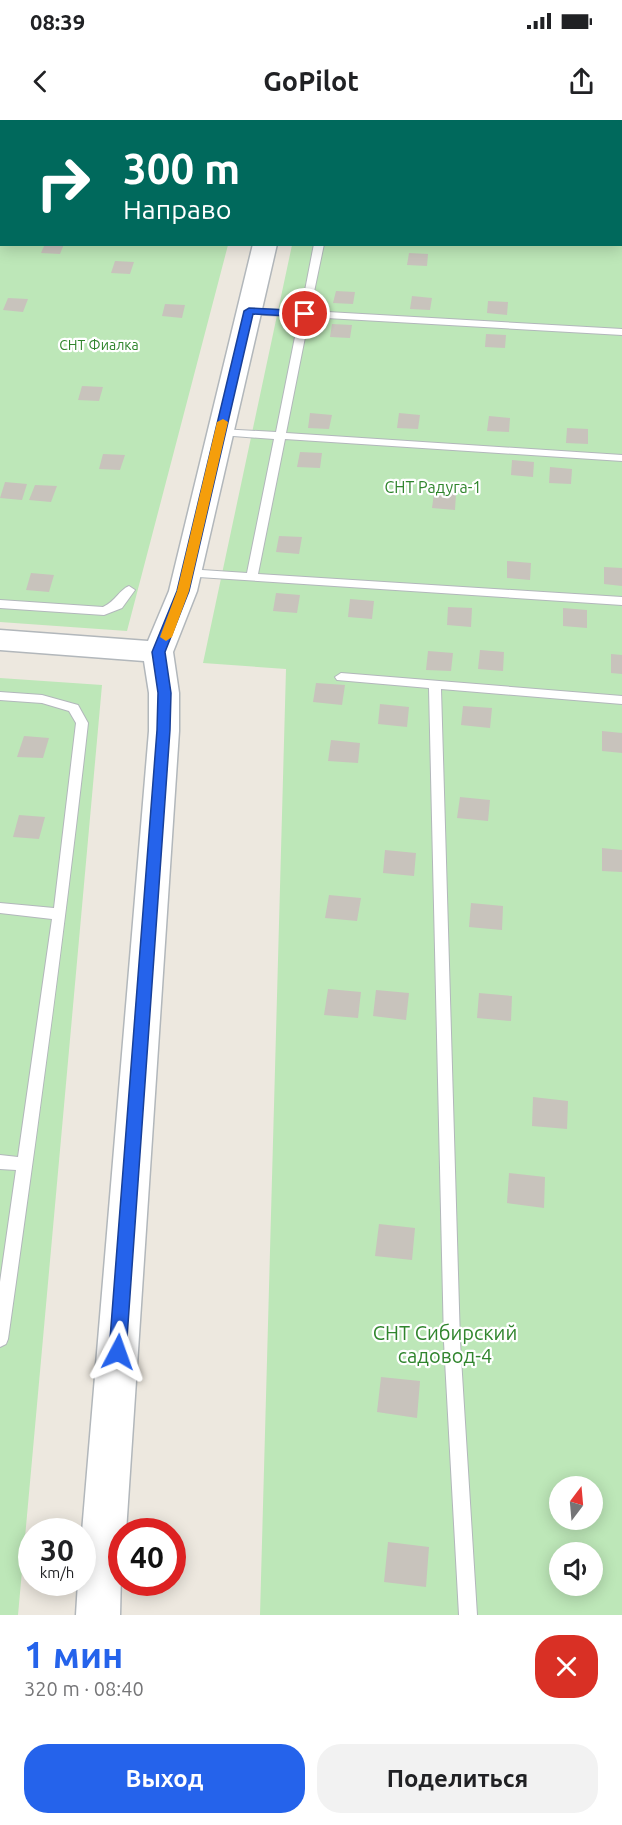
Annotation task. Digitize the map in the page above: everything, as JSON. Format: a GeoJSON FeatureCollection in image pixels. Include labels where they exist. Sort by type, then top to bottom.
{"type":"FeatureCollection","features":[{"type":"Feature","properties":{"kind":"street"},"geometry":{"type":"LineString","coordinates":[[98,1615],[164,730],[164,693],[158,652],[170,627],[187,573],[265,246]]}},
{"type":"Feature","properties":{"kind":"street"},"geometry":{"type":"LineString","coordinates":[[0,640],[158,652]]}},
{"type":"Feature","properties":{"kind":"lane"},"geometry":{"type":"LineString","coordinates":[[252,577],[319,246]]}},
{"type":"Feature","properties":{"kind":"lane"},"geometry":{"type":"LineString","coordinates":[[249,311],[622,332]]}},
{"type":"Feature","properties":{"kind":"lane"},"geometry":{"type":"LineString","coordinates":[[220,432],[622,458]]}},
{"type":"Feature","properties":{"kind":"lane"},"geometry":{"type":"LineString","coordinates":[[187,573],[622,601]]}},
{"type":"Feature","properties":{"kind":"lane"},"geometry":{"type":"LineString","coordinates":[[0,604],[104,611],[118,605],[129,590]]}},
{"type":"Feature","properties":{"kind":"lane"},"geometry":{"type":"LineString","coordinates":[[341,677],[622,700]]}},
{"type":"Feature","properties":{"kind":"lane"},"geometry":{"type":"LineString","coordinates":[[435,684],[452,1342],[468,1615]]}},
{"type":"Feature","properties":{"kind":"lane"},"geometry":{"type":"LineString","coordinates":[[0,696],[42,699],[74,708],[82,723],[82,744],[60,914],[0,1339]]}},
{"type":"Feature","properties":{"kind":"lane"},"geometry":{"type":"LineString","coordinates":[[0,908],[60,914]]}},
{"type":"Feature","properties":{"kind":"lane"},"geometry":{"type":"LineString","coordinates":[[0,1162],[26,1164]]}},
{"type":"Feature","properties":{"kind":"green space","name":"СНТ Фиалка"},"geometry":{"type":"Polygon","coordinates":[[[0,246],[228,246],[127,631],[0,622],[0,246]]]}},
{"type":"Feature","properties":{"kind":"green space","name":"СНТ Сибирский садовод-4"},"geometry":{"type":"Polygon","coordinates":[[[292,246],[622,246],[622,1615],[260,1615],[286,669],[203,663],[292,246]]]}},
{"type":"Feature","properties":{"kind":"green space"},"geometry":{"type":"Polygon","coordinates":[[[0,678],[102,685],[27,1518],[18,1518],[18,1615],[0,1615],[0,678]]]}},
{"type":"Feature","properties":{"kind":"building"},"geometry":{"type":"Polygon","coordinates":[[[44,246],[63,246],[60,254],[41,253],[44,246]]]}},
{"type":"Feature","properties":{"kind":"building"},"geometry":{"type":"Polygon","coordinates":[[[409,253],[428,254],[427,266],[407,265],[409,253]]]}},
{"type":"Feature","properties":{"kind":"building"},"geometry":{"type":"Polygon","coordinates":[[[115,261],[134,262],[130,274],[111,273],[115,261]]]}},
{"type":"Feature","properties":{"kind":"building"},"geometry":{"type":"Polygon","coordinates":[[[336,291],[355,292],[353,304],[333,303],[336,291]]]}},
{"type":"Feature","properties":{"kind":"building"},"geometry":{"type":"Polygon","coordinates":[[[412,296],[432,298],[430,310],[410,309],[412,296]]]}},
{"type":"Feature","properties":{"kind":"building"},"geometry":{"type":"Polygon","coordinates":[[[8,298],[28,299],[23,312],[3,310],[8,298]]]}},
{"type":"Feature","properties":{"kind":"building"},"geometry":{"type":"Polygon","coordinates":[[[488,301],[508,302],[507,315],[487,313],[488,301]]]}},
{"type":"Feature","properties":{"kind":"building"},"geometry":{"type":"Polygon","coordinates":[[[165,304],[185,305],[182,318],[162,316],[165,304]]]}},
{"type":"Feature","properties":{"kind":"building"},"geometry":{"type":"Polygon","coordinates":[[[332,324],[352,325],[350,338],[330,337],[332,324]]]}},
{"type":"Feature","properties":{"kind":"building"},"geometry":{"type":"Polygon","coordinates":[[[486,334],[506,335],[505,348],[485,347],[486,334]]]}},
{"type":"Feature","properties":{"kind":"building"},"geometry":{"type":"Polygon","coordinates":[[[82,386],[103,387],[99,401],[78,400],[82,386]]]}},
{"type":"Feature","properties":{"kind":"building"},"geometry":{"type":"Polygon","coordinates":[[[310,413],[332,415],[329,429],[308,428],[310,413]]]}},
{"type":"Feature","properties":{"kind":"building"},"geometry":{"type":"Polygon","coordinates":[[[399,413],[420,415],[418,429],[397,428],[399,413]]]}},
{"type":"Feature","properties":{"kind":"building"},"geometry":{"type":"Polygon","coordinates":[[[489,416],[510,418],[509,432],[487,431],[489,416]]]}},
{"type":"Feature","properties":{"kind":"building"},"geometry":{"type":"Polygon","coordinates":[[[567,428],[588,429],[588,444],[566,443],[567,428]]]}},
{"type":"Feature","properties":{"kind":"building"},"geometry":{"type":"Polygon","coordinates":[[[300,452],[322,453],[320,468],[297,467],[300,452]]]}},
{"type":"Feature","properties":{"kind":"building"},"geometry":{"type":"Polygon","coordinates":[[[103,454],[125,455],[120,470],[99,469],[103,454]]]}},
{"type":"Feature","properties":{"kind":"building"},"geometry":{"type":"Polygon","coordinates":[[[512,460],[534,462],[533,477],[511,475],[512,460]]]}},
{"type":"Feature","properties":{"kind":"building"},"geometry":{"type":"Polygon","coordinates":[[[550,467],[572,469],[571,484],[549,483],[550,467]]]}},
{"type":"Feature","properties":{"kind":"building"},"geometry":{"type":"Polygon","coordinates":[[[5,482],[27,484],[22,500],[0,498],[5,482]]]}},
{"type":"Feature","properties":{"kind":"building"},"geometry":{"type":"Polygon","coordinates":[[[35,485],[57,486],[51,502],[29,500],[35,485]]]}},
{"type":"Feature","properties":{"kind":"building"},"geometry":{"type":"Polygon","coordinates":[[[434,493],[456,494],[455,510],[432,508],[434,493]]]}},
{"type":"Feature","properties":{"kind":"building"},"geometry":{"type":"Polygon","coordinates":[[[279,536],[302,537],[299,554],[276,552],[279,536]]]}},
{"type":"Feature","properties":{"kind":"building"},"geometry":{"type":"Polygon","coordinates":[[[507,561],[531,563],[530,580],[507,578],[507,561]]]}},
{"type":"Feature","properties":{"kind":"building"},"geometry":{"type":"Polygon","coordinates":[[[604,567],[622,568],[622,586],[604,584],[604,567]]]}},
{"type":"Feature","properties":{"kind":"building"},"geometry":{"type":"Polygon","coordinates":[[[31,573],[54,575],[49,592],[26,590],[31,573]]]}},
{"type":"Feature","properties":{"kind":"building"},"geometry":{"type":"Polygon","coordinates":[[[276,593],[300,595],[297,613],[273,611],[276,593]]]}},
{"type":"Feature","properties":{"kind":"building"},"geometry":{"type":"Polygon","coordinates":[[[350,599],[374,601],[372,619],[348,617],[350,599]]]}},
{"type":"Feature","properties":{"kind":"building"},"geometry":{"type":"Polygon","coordinates":[[[448,607],[472,608],[471,627],[447,625],[448,607]]]}},
{"type":"Feature","properties":{"kind":"building"},"geometry":{"type":"Polygon","coordinates":[[[563,608],[587,610],[587,628],[563,626],[563,608]]]}},
{"type":"Feature","properties":{"kind":"building"},"geometry":{"type":"Polygon","coordinates":[[[480,650],[504,652],[503,671],[478,669],[480,650]]]}},
{"type":"Feature","properties":{"kind":"building"},"geometry":{"type":"Polygon","coordinates":[[[428,651],[453,653],[451,671],[426,670],[428,651]]]}},
{"type":"Feature","properties":{"kind":"building"},"geometry":{"type":"Polygon","coordinates":[[[611,654],[622,655],[622,674],[611,673],[611,654]]]}},
{"type":"Feature","properties":{"kind":"building"},"geometry":{"type":"Polygon","coordinates":[[[316,683],[345,685],[342,705],[313,702],[316,683]]]}},
{"type":"Feature","properties":{"kind":"building"},"geometry":{"type":"Polygon","coordinates":[[[380,704],[409,707],[407,727],[378,724],[380,704]]]}},
{"type":"Feature","properties":{"kind":"building"},"geometry":{"type":"Polygon","coordinates":[[[463,706],[492,708],[490,728],[461,725],[463,706]]]}},
{"type":"Feature","properties":{"kind":"building"},"geometry":{"type":"Polygon","coordinates":[[[602,731],[622,733],[622,753],[602,751],[602,731]]]}},
{"type":"Feature","properties":{"kind":"building"},"geometry":{"type":"Polygon","coordinates":[[[24,736],[49,738],[43,758],[17,757],[24,736]]]}},
{"type":"Feature","properties":{"kind":"building"},"geometry":{"type":"Polygon","coordinates":[[[331,740],[360,743],[358,763],[328,761],[331,740]]]}},
{"type":"Feature","properties":{"kind":"building"},"geometry":{"type":"Polygon","coordinates":[[[460,797],[490,800],[488,821],[457,818],[460,797]]]}},
{"type":"Feature","properties":{"kind":"building"},"geometry":{"type":"Polygon","coordinates":[[[19,815],[45,817],[39,839],[13,837],[19,815]]]}},
{"type":"Feature","properties":{"kind":"building"},"geometry":{"type":"Polygon","coordinates":[[[602,848],[622,850],[622,872],[602,871],[602,848]]]}},
{"type":"Feature","properties":{"kind":"building"},"geometry":{"type":"Polygon","coordinates":[[[385,850],[416,853],[414,876],[383,873],[385,850]]]}},
{"type":"Feature","properties":{"kind":"building"},"geometry":{"type":"Polygon","coordinates":[[[329,895],[361,898],[357,921],[325,918],[329,895]]]}},
{"type":"Feature","properties":{"kind":"building"},"geometry":{"type":"Polygon","coordinates":[[[471,903],[503,906],[502,930],[469,927],[471,903]]]}},
{"type":"Feature","properties":{"kind":"building"},"geometry":{"type":"Polygon","coordinates":[[[328,989],[361,992],[358,1018],[324,1015],[328,989]]]}},
{"type":"Feature","properties":{"kind":"building"},"geometry":{"type":"Polygon","coordinates":[[[376,990],[409,993],[406,1020],[373,1016],[376,990]]]}},
{"type":"Feature","properties":{"kind":"building"},"geometry":{"type":"Polygon","coordinates":[[[479,993],[512,996],[511,1021],[477,1018],[479,993]]]}},
{"type":"Feature","properties":{"kind":"building"},"geometry":{"type":"Polygon","coordinates":[[[533,1097],[568,1101],[567,1129],[532,1126],[533,1097]]]}},
{"type":"Feature","properties":{"kind":"building"},"geometry":{"type":"Polygon","coordinates":[[[509,1173],[545,1177],[544,1208],[507,1203],[509,1173]]]}},
{"type":"Feature","properties":{"kind":"building"},"geometry":{"type":"Polygon","coordinates":[[[379,1224],[415,1228],[412,1260],[375,1256],[379,1224]]]}},
{"type":"Feature","properties":{"kind":"building"},"geometry":{"type":"Polygon","coordinates":[[[381,1377],[420,1381],[417,1418],[377,1412],[381,1377]]]}},
{"type":"Feature","properties":{"kind":"building"},"geometry":{"type":"Polygon","coordinates":[[[388,1542],[429,1547],[426,1587],[384,1582],[388,1542]]]}},
{"type":"Feature","properties":{"kind":"slow traffic"},"geometry":{"type":"LineString","coordinates":[[166,637],[183,591],[223,422]]}},
{"type":"Feature","properties":{"kind":"route"},"geometry":{"type":"LineString","coordinates":[[118,1352],[164,730],[164,693],[158,652],[183,591],[249,311],[305,314]]}},
{"type":"Feature","properties":{"kind":"park label","name":"СНТ Радуга-1"},"geometry":{"type":"Point","coordinates":[433,487]}}]}
